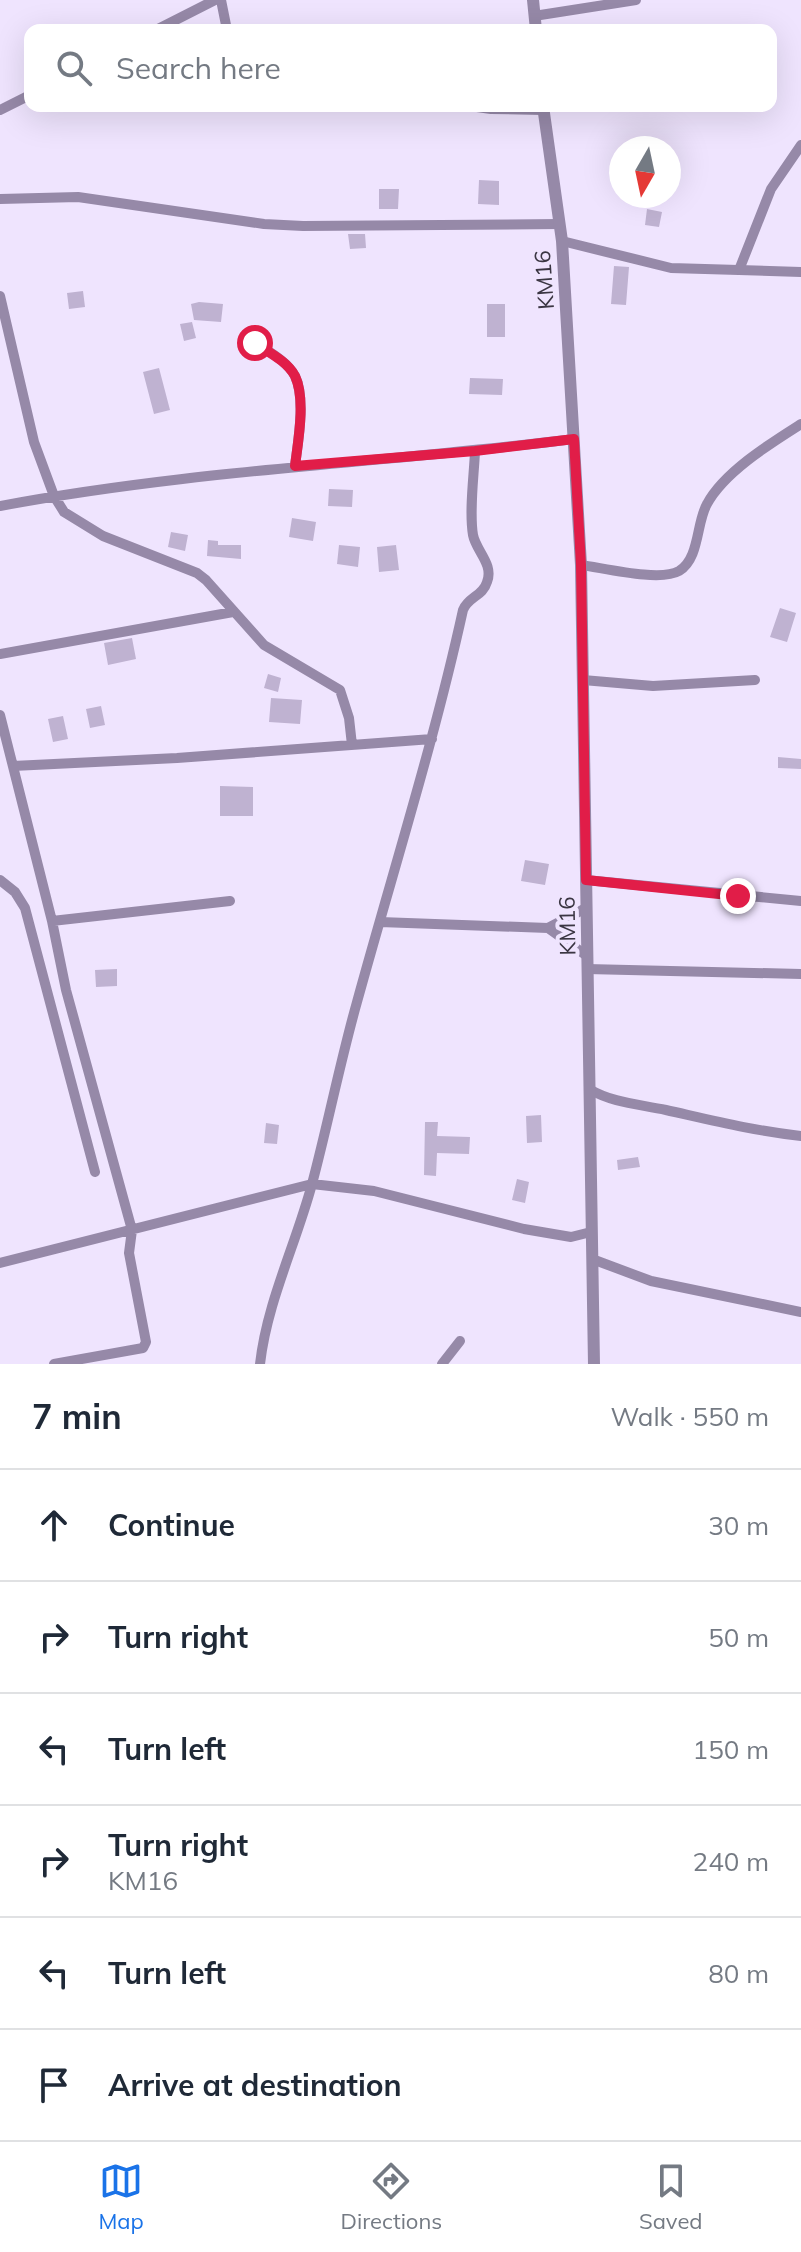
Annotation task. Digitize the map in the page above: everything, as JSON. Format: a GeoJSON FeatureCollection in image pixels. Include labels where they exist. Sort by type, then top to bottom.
{"type":"FeatureCollection","features":[{"type":"Feature","properties":{"kind":"street"},"geometry":{"type":"LineString","coordinates":[[168,24],[218,0],[225,24]]}},
{"type":"Feature","properties":{"kind":"street"},"geometry":{"type":"LineString","coordinates":[[533,0],[535,24]]}},
{"type":"Feature","properties":{"kind":"street"},"geometry":{"type":"LineString","coordinates":[[534,16],[636,0]]}},
{"type":"Feature","properties":{"kind":"street"},"geometry":{"type":"LineString","coordinates":[[0,110],[24,98]]}},
{"type":"Feature","properties":{"kind":"street","name":"KM16"},"geometry":{"type":"LineString","coordinates":[[544,112],[562,241],[581,565],[594,1364]]}},
{"type":"Feature","properties":{"kind":"street"},"geometry":{"type":"LineString","coordinates":[[739,270],[771,189],[801,145]]}},
{"type":"Feature","properties":{"kind":"street"},"geometry":{"type":"LineString","coordinates":[[0,199],[78,197],[264,224],[303,226],[560,224]]}},
{"type":"Feature","properties":{"kind":"street"},"geometry":{"type":"LineString","coordinates":[[562,241],[671,268],[801,272]]}},
{"type":"Feature","properties":{"kind":"street"},"geometry":{"type":"LineString","coordinates":[[0,296],[34,442],[54,496],[64,512],[103,536],[197,573],[206,580],[264,645],[340,690],[347,709],[352,745]]}},
{"type":"Feature","properties":{"kind":"street"},"geometry":{"type":"LineString","coordinates":[[255,343],[281,360],[295,376],[300,421],[295,466]]}},
{"type":"Feature","properties":{"kind":"street"},"geometry":{"type":"LineString","coordinates":[[581,565],[664,575],[678,572],[689,562],[705,505],[719,487],[769,444],[801,424]]}},
{"type":"Feature","properties":{"kind":"street"},"geometry":{"type":"LineString","coordinates":[[0,506],[54,496],[295,466],[475,451],[574,439]]}},
{"type":"Feature","properties":{"kind":"street"},"geometry":{"type":"LineString","coordinates":[[260,1364],[263,1335],[312,1184],[328,1108],[432,739],[463,610],[467,601],[482,592],[488,580],[488,569],[473,534],[475,451]]}},
{"type":"Feature","properties":{"kind":"street"},"geometry":{"type":"LineString","coordinates":[[0,654],[233,612]]}},
{"type":"Feature","properties":{"kind":"street"},"geometry":{"type":"LineString","coordinates":[[583,680],[653,686],[755,680]]}},
{"type":"Feature","properties":{"kind":"street"},"geometry":{"type":"LineString","coordinates":[[0,715],[52,921],[66,990],[132,1230],[129,1253],[142,1311],[145,1346],[54,1364]]}},
{"type":"Feature","properties":{"kind":"street"},"geometry":{"type":"LineString","coordinates":[[13,766],[177,758],[432,739]]}},
{"type":"Feature","properties":{"kind":"street"},"geometry":{"type":"LineString","coordinates":[[0,880],[15,892],[25,908],[95,1172]]}},
{"type":"Feature","properties":{"kind":"street"},"geometry":{"type":"LineString","coordinates":[[586,880],[801,901]]}},
{"type":"Feature","properties":{"kind":"street"},"geometry":{"type":"LineString","coordinates":[[52,921],[230,901]]}},
{"type":"Feature","properties":{"kind":"street"},"geometry":{"type":"LineString","coordinates":[[380,922],[548,928],[586,908]]}},
{"type":"Feature","properties":{"kind":"street"},"geometry":{"type":"LineString","coordinates":[[548,928],[587,962],[801,974]]}},
{"type":"Feature","properties":{"kind":"street"},"geometry":{"type":"LineString","coordinates":[[589,1089],[609,1101],[653,1107],[750,1130],[801,1136]]}},
{"type":"Feature","properties":{"kind":"street"},"geometry":{"type":"LineString","coordinates":[[0,1263],[312,1184],[374,1191],[524,1229],[571,1237],[591,1232]]}},
{"type":"Feature","properties":{"kind":"street"},"geometry":{"type":"LineString","coordinates":[[592,1259],[651,1281],[801,1312]]}},
{"type":"Feature","properties":{"kind":"street"},"geometry":{"type":"LineString","coordinates":[[442,1364],[460,1341]]}},
{"type":"Feature","properties":{"kind":"building"},"geometry":{"type":"Polygon","coordinates":[[[479,180],[499,181],[499,205],[478,204],[479,180]]]}},
{"type":"Feature","properties":{"kind":"building"},"geometry":{"type":"Polygon","coordinates":[[[379,189],[399,189],[398,209],[379,209],[379,189]]]}},
{"type":"Feature","properties":{"kind":"building"},"geometry":{"type":"Polygon","coordinates":[[[647,209],[662,212],[659,227],[645,225],[647,209]]]}},
{"type":"Feature","properties":{"kind":"building"},"geometry":{"type":"Polygon","coordinates":[[[348,234],[365,234],[366,248],[350,249],[348,234]]]}},
{"type":"Feature","properties":{"kind":"building"},"geometry":{"type":"Polygon","coordinates":[[[614,266],[629,267],[626,305],[611,304],[614,266]]]}},
{"type":"Feature","properties":{"kind":"building"},"geometry":{"type":"Polygon","coordinates":[[[83,291],[85,307],[69,309],[67,293],[83,291]]]}},
{"type":"Feature","properties":{"kind":"building"},"geometry":{"type":"Polygon","coordinates":[[[191,304],[223,304],[221,322],[194,320],[191,304]]]}},
{"type":"Feature","properties":{"kind":"building"},"geometry":{"type":"Polygon","coordinates":[[[487,304],[505,304],[505,337],[487,337],[487,304]]]}},
{"type":"Feature","properties":{"kind":"building"},"geometry":{"type":"Polygon","coordinates":[[[192,322],[196,338],[184,341],[180,324],[192,322]]]}},
{"type":"Feature","properties":{"kind":"building"},"geometry":{"type":"Polygon","coordinates":[[[159,368],[170,410],[154,414],[143,372],[159,368]]]}},
{"type":"Feature","properties":{"kind":"building"},"geometry":{"type":"Polygon","coordinates":[[[470,378],[503,379],[502,395],[469,394],[470,378]]]}},
{"type":"Feature","properties":{"kind":"building"},"geometry":{"type":"Polygon","coordinates":[[[329,489],[353,490],[352,507],[328,506],[329,489]]]}},
{"type":"Feature","properties":{"kind":"building"},"geometry":{"type":"Polygon","coordinates":[[[292,518],[316,522],[313,541],[289,537],[292,518]]]}},
{"type":"Feature","properties":{"kind":"building"},"geometry":{"type":"Polygon","coordinates":[[[171,532],[188,535],[185,551],[168,547],[171,532]]]}},
{"type":"Feature","properties":{"kind":"building"},"geometry":{"type":"Polygon","coordinates":[[[208,540],[218,541],[218,545],[241,545],[241,559],[207,556],[208,540]]]}},
{"type":"Feature","properties":{"kind":"building"},"geometry":{"type":"Polygon","coordinates":[[[339,545],[360,547],[358,567],[337,564],[339,545]]]}},
{"type":"Feature","properties":{"kind":"building"},"geometry":{"type":"Polygon","coordinates":[[[396,545],[399,570],[379,572],[377,547],[396,545]]]}},
{"type":"Feature","properties":{"kind":"building"},"geometry":{"type":"Polygon","coordinates":[[[780,608],[796,613],[787,642],[770,637],[780,608]]]}},
{"type":"Feature","properties":{"kind":"building"},"geometry":{"type":"Polygon","coordinates":[[[132,638],[136,659],[108,665],[104,643],[132,638]]]}},
{"type":"Feature","properties":{"kind":"building"},"geometry":{"type":"Polygon","coordinates":[[[268,674],[281,678],[278,692],[264,688],[268,674]]]}},
{"type":"Feature","properties":{"kind":"building"},"geometry":{"type":"Polygon","coordinates":[[[271,698],[302,700],[300,724],[269,722],[271,698]]]}},
{"type":"Feature","properties":{"kind":"building"},"geometry":{"type":"Polygon","coordinates":[[[101,706],[105,725],[90,728],[86,709],[101,706]]]}},
{"type":"Feature","properties":{"kind":"building"},"geometry":{"type":"Polygon","coordinates":[[[63,716],[68,739],[53,742],[48,719],[63,716]]]}},
{"type":"Feature","properties":{"kind":"building"},"geometry":{"type":"Polygon","coordinates":[[[778,757],[801,759],[801,769],[778,768],[778,757]]]}},
{"type":"Feature","properties":{"kind":"building"},"geometry":{"type":"Polygon","coordinates":[[[220,786],[253,787],[253,816],[220,816],[220,786]]]}},
{"type":"Feature","properties":{"kind":"building"},"geometry":{"type":"Polygon","coordinates":[[[525,860],[549,864],[545,885],[521,881],[525,860]]]}},
{"type":"Feature","properties":{"kind":"building"},"geometry":{"type":"Polygon","coordinates":[[[117,969],[117,986],[96,987],[95,970],[117,969]]]}},
{"type":"Feature","properties":{"kind":"building"},"geometry":{"type":"Polygon","coordinates":[[[541,1115],[542,1142],[527,1143],[526,1116],[541,1115]]]}},
{"type":"Feature","properties":{"kind":"building"},"geometry":{"type":"Polygon","coordinates":[[[425,1122],[438,1122],[437,1136],[470,1137],[469,1154],[437,1153],[436,1176],[424,1175],[425,1122]]]}},
{"type":"Feature","properties":{"kind":"building"},"geometry":{"type":"Polygon","coordinates":[[[266,1123],[279,1125],[277,1144],[264,1143],[266,1123]]]}},
{"type":"Feature","properties":{"kind":"building"},"geometry":{"type":"Polygon","coordinates":[[[638,1157],[640,1167],[618,1170],[617,1160],[638,1157]]]}},
{"type":"Feature","properties":{"kind":"building"},"geometry":{"type":"Polygon","coordinates":[[[517,1179],[529,1182],[525,1203],[512,1200],[517,1179]]]}},
{"type":"Feature","properties":{"kind":"route"},"geometry":{"type":"LineString","coordinates":[[255,343],[281,360],[295,376],[300,421],[295,466],[475,451],[574,439],[581,565],[586,880],[738,896]]}}]}
